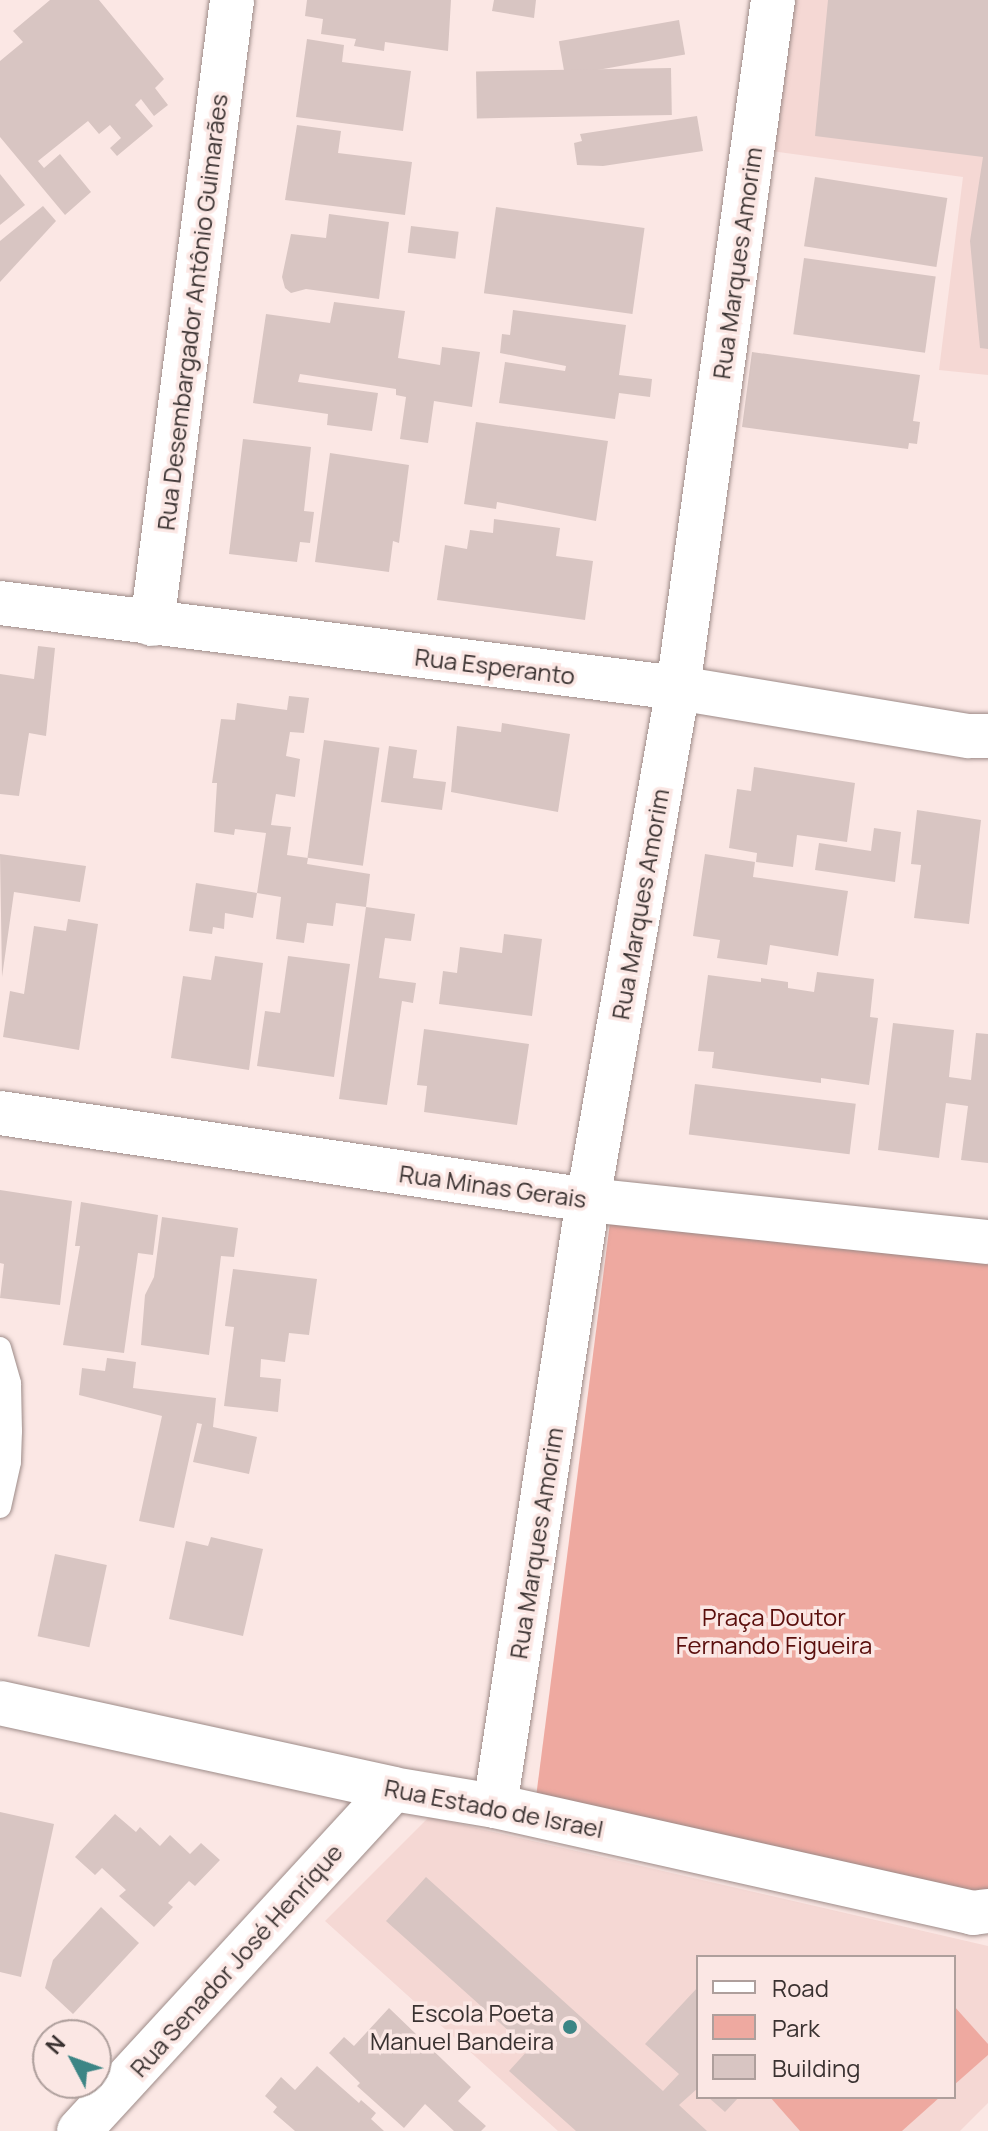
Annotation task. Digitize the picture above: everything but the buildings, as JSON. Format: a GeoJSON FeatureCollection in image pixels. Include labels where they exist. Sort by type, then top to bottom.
{"type":"FeatureCollection","features":[{"type":"Feature","properties":{"kind":"street","name":"Rua Desembargador Antônio Guimarães"},"geometry":{"type":"LineString","coordinates":[[152,624],[232,0]]}},
{"type":"Feature","properties":{"kind":"street","name":"Rua Marques Amorim"},"geometry":{"type":"LineString","coordinates":[[495,1806],[588,1200],[678,688],[773,0]]}},
{"type":"Feature","properties":{"kind":"street","name":"Rua Esperanto"},"geometry":{"type":"LineString","coordinates":[[0,603],[678,688],[969,736],[988,736]]}},
{"type":"Feature","properties":{"kind":"street","name":"Rua Minas Gerais"},"geometry":{"type":"LineString","coordinates":[[0,1113],[588,1200],[988,1242]]}},
{"type":"Feature","properties":{"kind":"street","name":"Rua Estado de Israel"},"geometry":{"type":"LineString","coordinates":[[0,1703],[393,1789],[495,1806],[983,1917]]}},
{"type":"Feature","properties":{"kind":"street","name":"Rua Senador José Henrique"},"geometry":{"type":"LineString","coordinates":[[79,2131],[393,1789]]}},
{"type":"Feature","properties":{"kind":"lane"},"geometry":{"type":"LineString","coordinates":[[0,1113],[0,1120]]}},
{"type":"Feature","properties":{"kind":"lane"},"geometry":{"type":"LineString","coordinates":[[0,1348],[10,1384],[5,1430],[10,1462],[0,1507]]}},
{"type":"Feature","properties":{"kind":"shaded area"},"geometry":{"type":"Polygon","coordinates":[[[794,0],[988,0],[988,375],[939,370],[963,177],[771,151],[794,0]]]}},
{"type":"Feature","properties":{"kind":"shaded area","name":"Escola Poeta Manuel Bandeira"},"geometry":{"type":"Polygon","coordinates":[[[429,1817],[988,1946],[988,2103],[960,2131],[558,2131],[325,1921],[429,1817]]]}},
{"type":"Feature","properties":{"kind":"green space","name":"Praça Doutor Fernando Figueira"},"geometry":{"type":"Polygon","coordinates":[[[612,1207],[988,1248],[988,1905],[535,1805],[612,1207]]]}},
{"type":"Feature","properties":{"kind":"green space"},"geometry":{"type":"Polygon","coordinates":[[[956,2008],[988,2044],[988,2055],[956,2083],[956,2008]]]}},
{"type":"Feature","properties":{"kind":"green space"},"geometry":{"type":"Polygon","coordinates":[[[772,2099],[938,2099],[902,2131],[800,2131],[772,2099]]]}},
{"type":"Feature","properties":{"kind":"place","name":"Escola Poeta Manuel Bandeira"},"geometry":{"type":"Point","coordinates":[570,2027]}}]}
